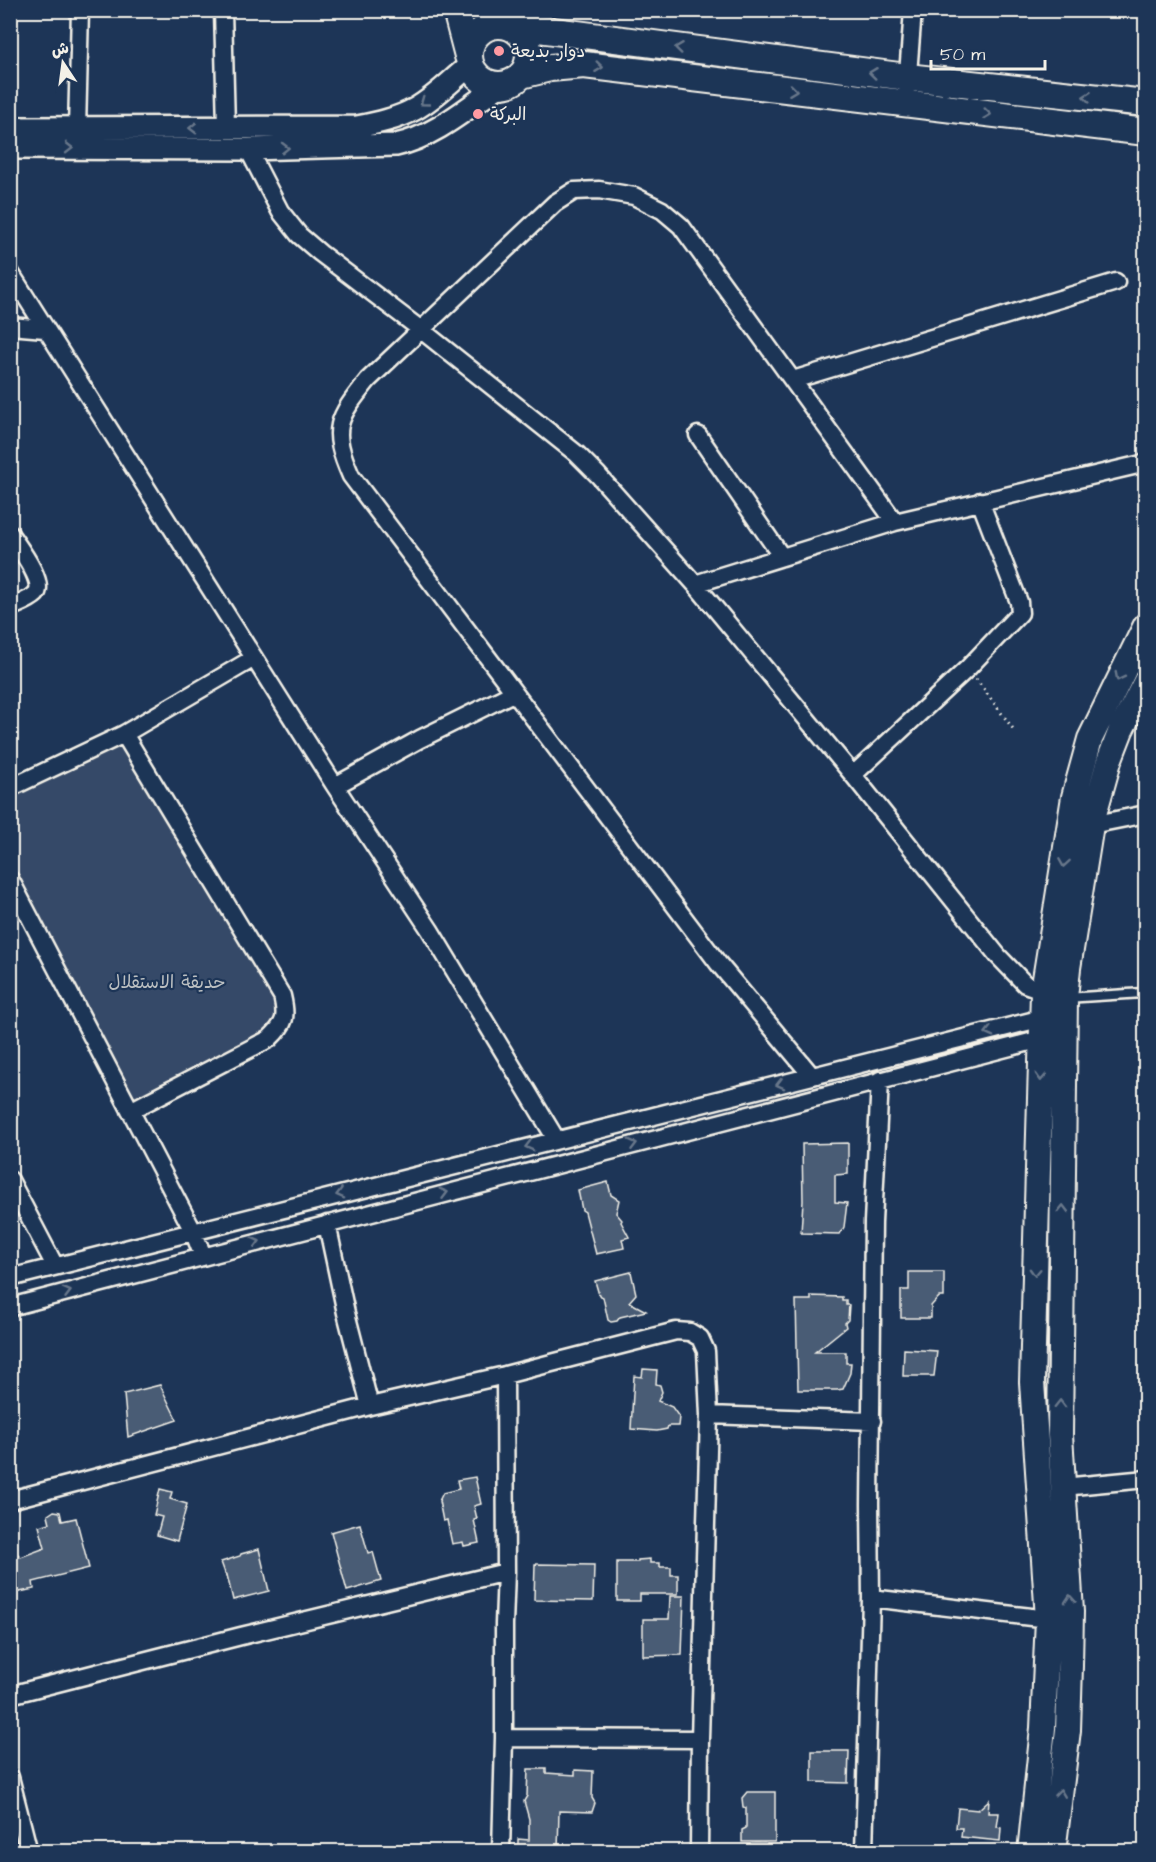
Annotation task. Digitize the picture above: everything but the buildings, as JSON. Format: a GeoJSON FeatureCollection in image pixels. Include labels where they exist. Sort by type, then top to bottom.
{"type":"FeatureCollection","features":[{"type":"Feature","properties":{"kind":"main road"},"geometry":{"type":"LineString","coordinates":[[456,10],[469,61],[482,80],[510,81],[550,68],[584,65],[1146,132]]}},
{"type":"Feature","properties":{"kind":"main road"},"geometry":{"type":"LineString","coordinates":[[469,61],[470,45],[474,38],[499,21],[531,28],[908,77],[1146,103]]}},
{"type":"Feature","properties":{"kind":"main road"},"geometry":{"type":"LineString","coordinates":[[499,21],[524,38],[528,46],[528,61],[510,81]]}},
{"type":"Feature","properties":{"kind":"main road"},"geometry":{"type":"LineString","coordinates":[[1053,1851],[1068,1730],[1071,1612],[1060,1435],[1060,1009],[1072,808],[1090,739],[1146,625]]}},
{"type":"Feature","properties":{"kind":"main road"},"geometry":{"type":"LineString","coordinates":[[1030,1851],[1044,1728],[1048,1619],[1032,1382],[1042,1029],[1060,1009],[1091,825],[1109,761],[1146,681]]}},
{"type":"Feature","properties":{"kind":"street"},"geometry":{"type":"LineString","coordinates":[[77,129],[80,10]]}},
{"type":"Feature","properties":{"kind":"street"},"geometry":{"type":"LineString","coordinates":[[223,10],[226,127]]}},
{"type":"Feature","properties":{"kind":"street"},"geometry":{"type":"LineString","coordinates":[[905,104],[913,10]]}},
{"type":"Feature","properties":{"kind":"street"},"geometry":{"type":"LineString","coordinates":[[10,128],[357,127],[382,122],[420,106],[469,61]]}},
{"type":"Feature","properties":{"kind":"street"},"geometry":{"type":"LineString","coordinates":[[10,148],[248,149],[396,145],[411,142],[436,129],[510,81]]}},
{"type":"Feature","properties":{"kind":"street"},"geometry":{"type":"LineString","coordinates":[[10,1307],[880,1080],[1042,1029],[1060,1009],[1024,984],[998,956],[853,775],[695,584],[598,475],[577,454],[299,235],[280,211],[248,149]]}},
{"type":"Feature","properties":{"kind":"street"},"geometry":{"type":"LineString","coordinates":[[813,1076],[718,963],[351,476],[341,453],[338,428],[349,404],[368,380],[555,203],[574,191],[599,190],[634,196],[662,210],[681,225],[895,522]]}},
{"type":"Feature","properties":{"kind":"street"},"geometry":{"type":"LineString","coordinates":[[10,273],[335,786],[430,930],[556,1140]]}},
{"type":"Feature","properties":{"kind":"street"},"geometry":{"type":"LineString","coordinates":[[793,380],[1116,282]]}},
{"type":"Feature","properties":{"kind":"street"},"geometry":{"type":"LineString","coordinates":[[10,326],[45,329]]}},
{"type":"Feature","properties":{"kind":"street"},"geometry":{"type":"LineString","coordinates":[[698,435],[782,558]]}},
{"type":"Feature","properties":{"kind":"street"},"geometry":{"type":"LineString","coordinates":[[695,584],[895,522],[1146,463]]}},
{"type":"Feature","properties":{"kind":"street"},"geometry":{"type":"LineString","coordinates":[[853,775],[968,668],[1020,613],[1019,602],[980,501]]}},
{"type":"Feature","properties":{"kind":"street"},"geometry":{"type":"LineString","coordinates":[[10,534],[36,576],[39,588],[36,594],[10,608]]}},
{"type":"Feature","properties":{"kind":"street"},"geometry":{"type":"LineString","coordinates":[[10,788],[124,734],[254,658]]}},
{"type":"Feature","properties":{"kind":"street"},"geometry":{"type":"LineString","coordinates":[[335,786],[420,739],[513,693]]}},
{"type":"Feature","properties":{"kind":"street"},"geometry":{"type":"LineString","coordinates":[[124,734],[282,996],[286,1013],[282,1028],[269,1039],[130,1111]]}},
{"type":"Feature","properties":{"kind":"street"},"geometry":{"type":"LineString","coordinates":[[1091,825],[1146,814]]}},
{"type":"Feature","properties":{"kind":"street"},"geometry":{"type":"LineString","coordinates":[[10,879],[193,1231],[203,1256]]}},
{"type":"Feature","properties":{"kind":"street"},"geometry":{"type":"LineString","coordinates":[[10,1278],[813,1076],[1042,1029]]}},
{"type":"Feature","properties":{"kind":"street"},"geometry":{"type":"LineString","coordinates":[[864,1851],[871,1598],[873,1222],[880,1080]]}},
{"type":"Feature","properties":{"kind":"street"},"geometry":{"type":"LineString","coordinates":[[10,1180],[55,1266]]}},
{"type":"Feature","properties":{"kind":"street"},"geometry":{"type":"LineString","coordinates":[[327,1224],[346,1313],[370,1406]]}},
{"type":"Feature","properties":{"kind":"street"},"geometry":{"type":"LineString","coordinates":[[10,1500],[370,1406],[505,1375],[676,1331],[690,1332],[700,1338],[706,1351],[709,1415],[699,1851]]}},
{"type":"Feature","properties":{"kind":"street"},"geometry":{"type":"LineString","coordinates":[[501,1851],[506,1572],[505,1375]]}},
{"type":"Feature","properties":{"kind":"street"},"geometry":{"type":"LineString","coordinates":[[709,1415],[872,1421]]}},
{"type":"Feature","properties":{"kind":"street"},"geometry":{"type":"LineString","coordinates":[[1063,1487],[1146,1479]]}},
{"type":"Feature","properties":{"kind":"street"},"geometry":{"type":"LineString","coordinates":[[10,1695],[506,1572]]}},
{"type":"Feature","properties":{"kind":"street"},"geometry":{"type":"LineString","coordinates":[[871,1598],[1048,1619]]}},
{"type":"Feature","properties":{"kind":"street"},"geometry":{"type":"LineString","coordinates":[[504,1738],[700,1739]]}},
{"type":"Feature","properties":{"kind":"street"},"geometry":{"type":"LineString","coordinates":[[10,1777],[30,1851]]}},
{"type":"Feature","properties":{"kind":"lane"},"geometry":{"type":"LineString","coordinates":[[1060,1009],[1143,993]]}},
{"type":"Feature","properties":{"kind":"path"},"geometry":{"type":"LineString","coordinates":[[968,668],[1014,730]]}},
{"type":"Feature","properties":{"kind":"green space","name":"حديقة الاستقلال"},"geometry":{"type":"Polygon","coordinates":[[[124,734],[282,996],[282,1028],[130,1111],[11,877],[11,793],[124,734]]]}},
{"type":"Feature","properties":{"kind":"place","name":"دوار بديعة"},"geometry":{"type":"Point","coordinates":[499,51]}},
{"type":"Feature","properties":{"kind":"place","name":"البركة"},"geometry":{"type":"Point","coordinates":[478,114]}}]}
